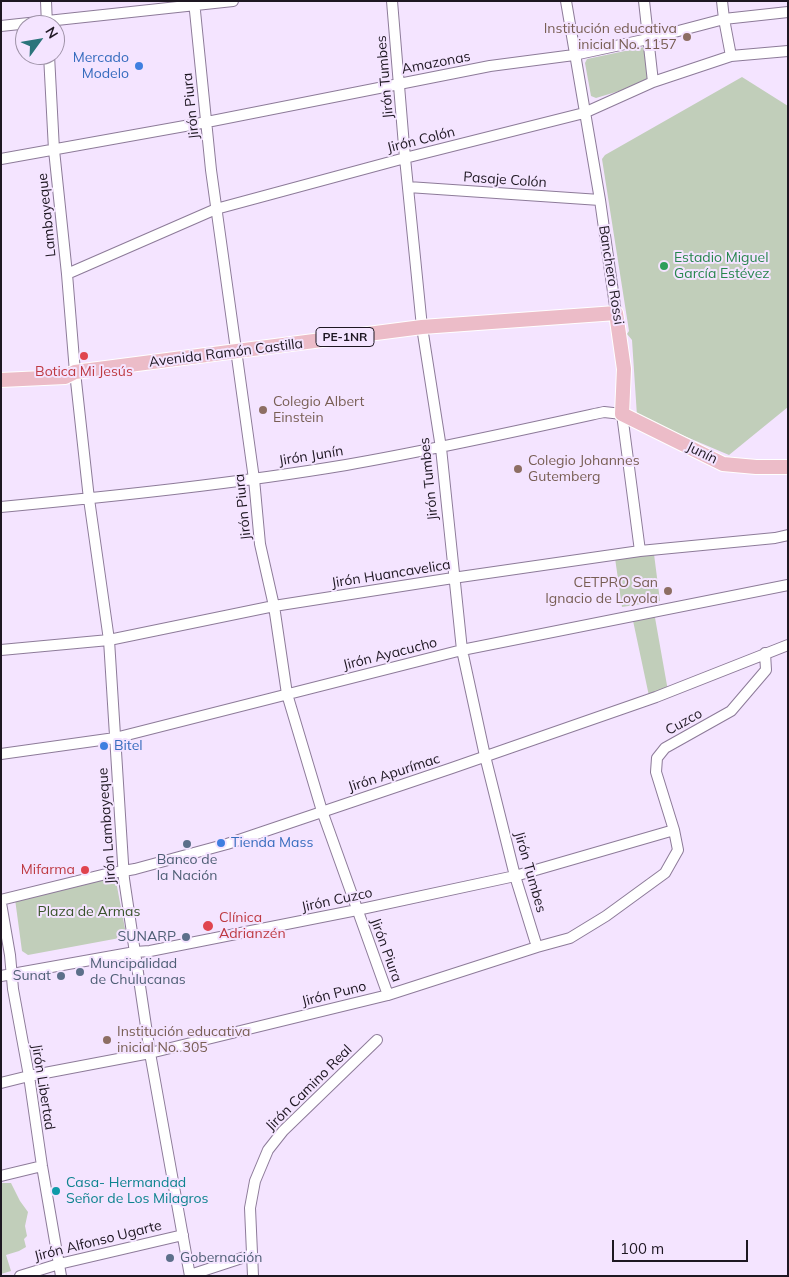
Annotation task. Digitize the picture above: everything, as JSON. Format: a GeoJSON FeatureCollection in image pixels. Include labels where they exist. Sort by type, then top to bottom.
{"type":"FeatureCollection","features":[{"type":"Feature","properties":{"kind":"main road","name":"Avenida Ramón Castilla"},"geometry":{"type":"LineString","coordinates":[[1,380],[65,377],[74,372],[422,327],[616,313]]}},
{"type":"Feature","properties":{"kind":"main road","name":"Banchero Rossi"},"geometry":{"type":"LineString","coordinates":[[616,313],[624,370],[622,414]]}},
{"type":"Feature","properties":{"kind":"main road","name":"Avenida Ramón Castilla"},"geometry":{"type":"LineString","coordinates":[[1,372],[66,369],[74,372]]}},
{"type":"Feature","properties":{"kind":"main road","name":"Junín"},"geometry":{"type":"LineString","coordinates":[[622,414],[723,464],[756,467],[788,466]]}},
{"type":"Feature","properties":{"kind":"street"},"geometry":{"type":"LineString","coordinates":[[46,1],[47,15]]}},
{"type":"Feature","properties":{"kind":"street"},"geometry":{"type":"LineString","coordinates":[[65,21],[232,1]]}},
{"type":"Feature","properties":{"kind":"street","name":"Jirón Tumbes"},"geometry":{"type":"LineString","coordinates":[[392,1],[422,327],[441,448],[453,578],[462,650],[485,756],[515,876],[537,947]]}},
{"type":"Feature","properties":{"kind":"street","name":"Banchero Rossi"},"geometry":{"type":"LineString","coordinates":[[566,1],[600,200],[616,313]]}},
{"type":"Feature","properties":{"kind":"street"},"geometry":{"type":"LineString","coordinates":[[644,1],[653,82]]}},
{"type":"Feature","properties":{"kind":"street"},"geometry":{"type":"LineString","coordinates":[[722,1],[731,56]]}},
{"type":"Feature","properties":{"kind":"street","name":"Jirón Piura"},"geometry":{"type":"LineString","coordinates":[[194,4],[216,209],[254,479],[260,544],[274,606],[287,694],[322,811],[388,995]]}},
{"type":"Feature","properties":{"kind":"street","name":"Amazonas"},"geometry":{"type":"LineString","coordinates":[[1,160],[400,85],[490,66],[574,55],[724,20],[788,12]]}},
{"type":"Feature","properties":{"kind":"street"},"geometry":{"type":"LineString","coordinates":[[1,26],[15,25]]}},
{"type":"Feature","properties":{"kind":"street","name":"Jirón Colón"},"geometry":{"type":"LineString","coordinates":[[67,274],[216,209],[405,158],[584,113],[653,82],[731,56],[788,51]]}},
{"type":"Feature","properties":{"kind":"street","name":"Lambayeque"},"geometry":{"type":"LineString","coordinates":[[50,65],[54,150],[67,274],[74,372]]}},
{"type":"Feature","properties":{"kind":"street","name":"Pasaje Colón"},"geometry":{"type":"LineString","coordinates":[[408,187],[600,200]]}},
{"type":"Feature","properties":{"kind":"street","name":"Jirón Lambayeque"},"geometry":{"type":"LineString","coordinates":[[74,372],[89,499],[109,640],[123,870],[150,1053],[190,1275]]}},
{"type":"Feature","properties":{"kind":"street","name":"Jirón Junín"},"geometry":{"type":"LineString","coordinates":[[1,507],[89,499],[254,479],[441,448],[604,412],[622,414]]}},
{"type":"Feature","properties":{"kind":"street","name":"Banchero Rossi"},"geometry":{"type":"LineString","coordinates":[[622,414],[640,551]]}},
{"type":"Feature","properties":{"kind":"street","name":"Jirón Huancavelica"},"geometry":{"type":"LineString","coordinates":[[1,650],[109,640],[274,606],[453,578],[640,551],[775,538],[788,535]]}},
{"type":"Feature","properties":{"kind":"street","name":"Jirón Ayacucho"},"geometry":{"type":"LineString","coordinates":[[1,754],[115,738],[462,650],[788,585]]}},
{"type":"Feature","properties":{"kind":"street","name":"Jirón Apurímac"},"geometry":{"type":"LineString","coordinates":[[1,902],[227,844],[656,697],[788,646]]}},
{"type":"Feature","properties":{"kind":"street","name":"Cuzco"},"geometry":{"type":"LineString","coordinates":[[674,830],[656,772],[657,758],[665,748],[731,711],[766,670],[766,654]]}},
{"type":"Feature","properties":{"kind":"street","name":"Jirón Cuzco"},"geometry":{"type":"LineString","coordinates":[[7,975],[150,951],[357,910],[515,876],[674,830]]}},
{"type":"Feature","properties":{"kind":"street","name":"Jirón Puno"},"geometry":{"type":"LineString","coordinates":[[1,1084],[29,1076],[150,1053],[388,995],[570,938],[606,916],[665,873],[678,850],[674,830]]}},
{"type":"Feature","properties":{"kind":"street","name":"Jirón Libertad"},"geometry":{"type":"LineString","coordinates":[[1,902],[7,975],[13,989],[29,1076],[61,1276]]}},
{"type":"Feature","properties":{"kind":"street","name":"Jirón Camino Real"},"geometry":{"type":"LineString","coordinates":[[253,1276],[250,1208],[255,1181],[268,1150],[283,1131],[377,1040]]}},
{"type":"Feature","properties":{"kind":"street"},"geometry":{"type":"LineString","coordinates":[[1,1176],[42,1166]]}},
{"type":"Feature","properties":{"kind":"street","name":"Jirón Alfonso Ugarte"},"geometry":{"type":"LineString","coordinates":[[20,1276],[59,1264],[183,1235]]}},
{"type":"Feature","properties":{"kind":"street"},"geometry":{"type":"LineString","coordinates":[[190,1275],[251,1255]]}},
{"type":"Feature","properties":{"kind":"green space"},"geometry":{"type":"Polygon","coordinates":[[[644,47],[649,82],[596,98],[591,96],[585,63],[587,59],[644,47]]]}},
{"type":"Feature","properties":{"kind":"green space"},"geometry":{"type":"Polygon","coordinates":[[[742,77],[788,106],[788,407],[729,455],[637,416],[632,340],[627,334],[629,331],[602,159],[605,155],[742,77]]]}},
{"type":"Feature","properties":{"kind":"green space"},"geometry":{"type":"Polygon","coordinates":[[[654,554],[660,601],[622,607],[615,558],[654,554]]]}},
{"type":"Feature","properties":{"kind":"green space"},"geometry":{"type":"Polygon","coordinates":[[[654,612],[668,691],[649,696],[632,616],[654,612]]]}},
{"type":"Feature","properties":{"kind":"green space","name":"Plaza de Armas"},"geometry":{"type":"Polygon","coordinates":[[[115,876],[125,937],[28,955],[22,951],[15,899],[115,876]]]}},
{"type":"Feature","properties":{"kind":"green space"},"geometry":{"type":"Polygon","coordinates":[[[1,1183],[11,1183],[28,1212],[25,1226],[27,1236],[24,1239],[26,1247],[6,1255],[11,1271],[1,1274],[1,1183]]]}},
{"type":"Feature","properties":{"kind":"place","name":"Institución educativa inicial No. 1157"},"geometry":{"type":"Point","coordinates":[687,37]}},
{"type":"Feature","properties":{"kind":"place","name":"Mercado Modelo"},"geometry":{"type":"Point","coordinates":[139,66]}},
{"type":"Feature","properties":{"kind":"place","name":"Estadio Miguel García Estévez"},"geometry":{"type":"Point","coordinates":[664,266]}},
{"type":"Feature","properties":{"kind":"place","name":"Botica Mi Jesús"},"geometry":{"type":"Point","coordinates":[84,356]}},
{"type":"Feature","properties":{"kind":"place","name":"Colegio Albert Einstein"},"geometry":{"type":"Point","coordinates":[263,410]}},
{"type":"Feature","properties":{"kind":"place","name":"Colegio Johannes Gutemberg"},"geometry":{"type":"Point","coordinates":[518,469]}},
{"type":"Feature","properties":{"kind":"place","name":"CETPRO San Ignacio de Loyola"},"geometry":{"type":"Point","coordinates":[668,591]}},
{"type":"Feature","properties":{"kind":"place","name":"Bitel"},"geometry":{"type":"Point","coordinates":[104,746]}},
{"type":"Feature","properties":{"kind":"place","name":"Tienda Mass"},"geometry":{"type":"Point","coordinates":[221,843]}},
{"type":"Feature","properties":{"kind":"place","name":"Banco de la Nación"},"geometry":{"type":"Point","coordinates":[187,844]}},
{"type":"Feature","properties":{"kind":"place","name":"Mifarma"},"geometry":{"type":"Point","coordinates":[85,870]}},
{"type":"Feature","properties":{"kind":"place","name":"Clínica Adrianzén"},"geometry":{"type":"Point","coordinates":[208,926]}},
{"type":"Feature","properties":{"kind":"place","name":"SUNARP"},"geometry":{"type":"Point","coordinates":[186,937]}},
{"type":"Feature","properties":{"kind":"place","name":"Muncipalidad de Chulucanas"},"geometry":{"type":"Point","coordinates":[80,972]}},
{"type":"Feature","properties":{"kind":"place","name":"Sunat"},"geometry":{"type":"Point","coordinates":[61,976]}},
{"type":"Feature","properties":{"kind":"place","name":"Institución educativa inicial No. 305"},"geometry":{"type":"Point","coordinates":[107,1040]}},
{"type":"Feature","properties":{"kind":"place","name":"Casa- Hermandad Señor de Los Milagros"},"geometry":{"type":"Point","coordinates":[56,1191]}},
{"type":"Feature","properties":{"kind":"place","name":"Gobernación"},"geometry":{"type":"Point","coordinates":[170,1258]}}]}
